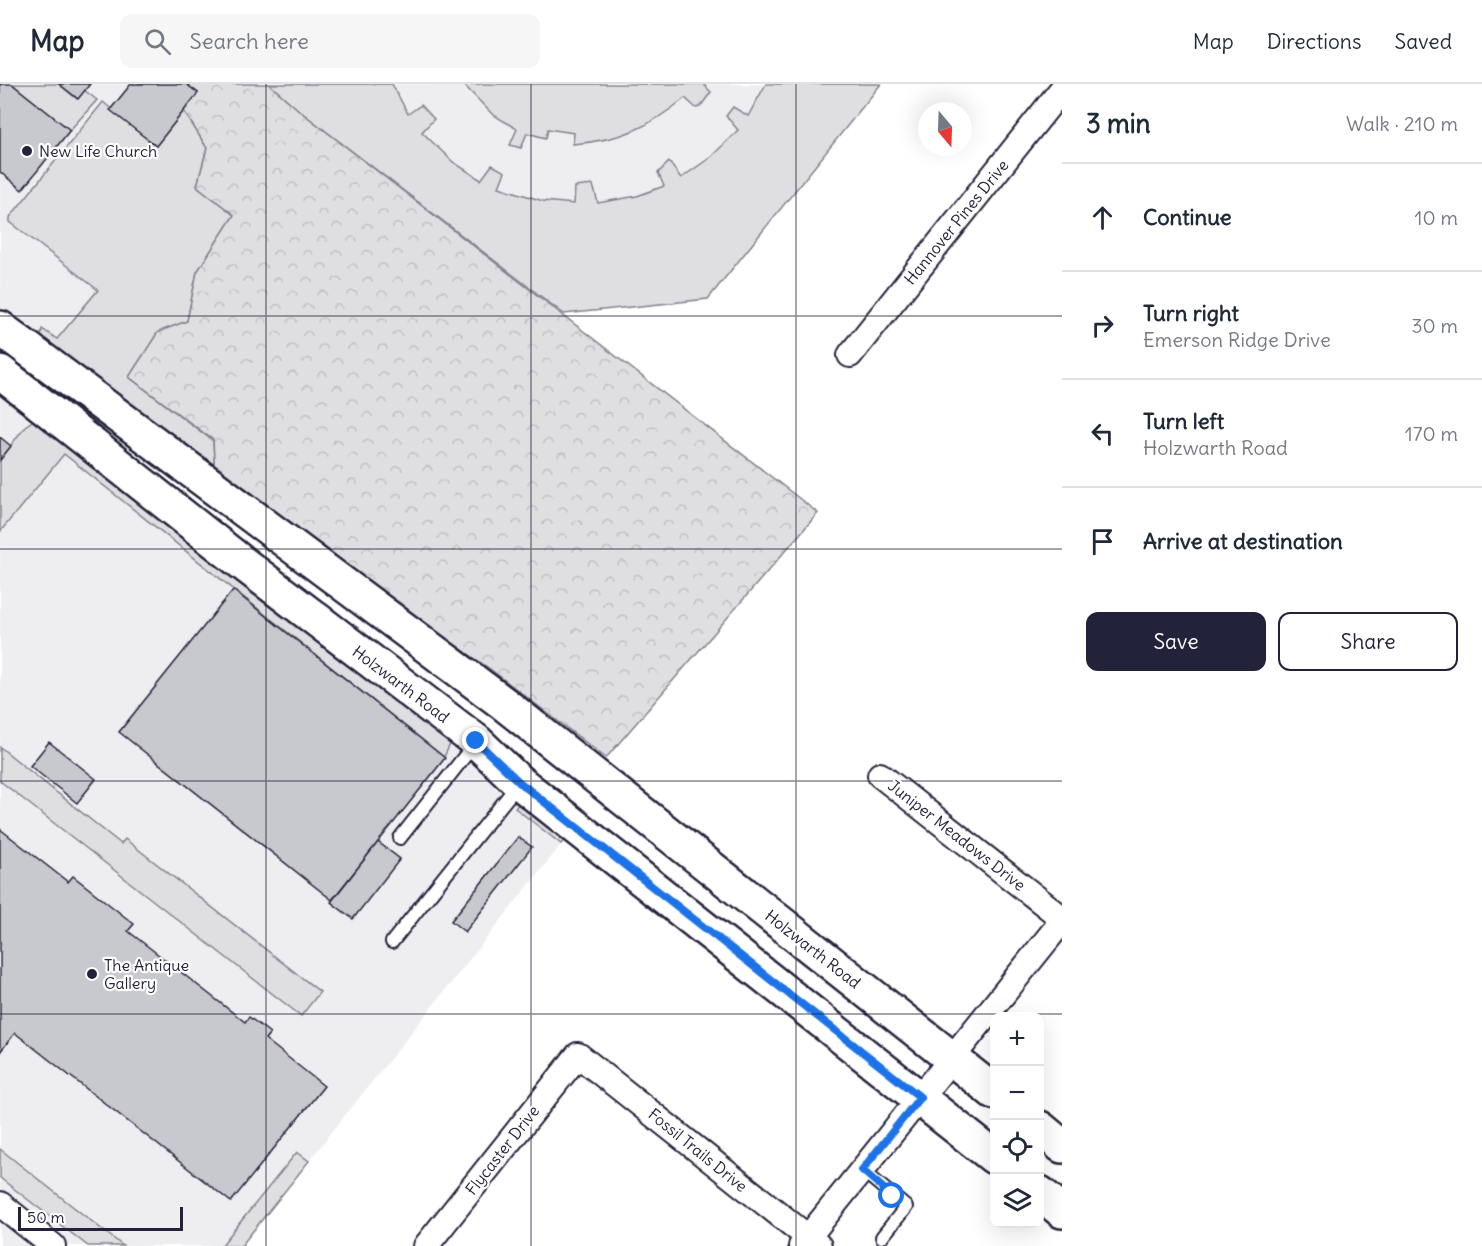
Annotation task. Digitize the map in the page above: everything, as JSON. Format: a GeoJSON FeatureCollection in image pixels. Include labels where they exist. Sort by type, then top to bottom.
{"type":"FeatureCollection","features":[{"type":"Feature","properties":{"kind":"main road","name":"Holzwarth Road"},"geometry":{"type":"LineString","coordinates":[[6,343],[503,703],[990,1089]]}},
{"type":"Feature","properties":{"kind":"main road","name":"Holzwarth Road"},"geometry":{"type":"LineString","coordinates":[[0,372],[222,548],[476,741],[519,782],[990,1154]]}},
{"type":"Feature","properties":{"kind":"main road"},"geometry":{"type":"LineString","coordinates":[[476,741],[503,703]]}},
{"type":"Feature","properties":{"kind":"main road"},"geometry":{"type":"LineString","coordinates":[[1044,1131],[1062,1146]]}},
{"type":"Feature","properties":{"kind":"main road"},"geometry":{"type":"LineString","coordinates":[[1044,1196],[1062,1211]]}},
{"type":"Feature","properties":{"kind":"street","name":"Hannover Pines Drive"},"geometry":{"type":"LineString","coordinates":[[850,355],[1062,89]]}},
{"type":"Feature","properties":{"kind":"street","name":"Juniper Meadows Drive"},"geometry":{"type":"LineString","coordinates":[[880,776],[1062,919]]}},
{"type":"Feature","properties":{"kind":"street"},"geometry":{"type":"LineString","coordinates":[[809,1243],[862,1170],[1062,919]]}},
{"type":"Feature","properties":{"kind":"street","name":"Fossil Trails Drive"},"geometry":{"type":"LineString","coordinates":[[578,1055],[809,1243]]}},
{"type":"Feature","properties":{"kind":"street","name":"Flycaster Drive"},"geometry":{"type":"LineString","coordinates":[[426,1246],[578,1055]]}},
{"type":"Feature","properties":{"kind":"street"},"geometry":{"type":"LineString","coordinates":[[0,1204],[53,1246]]}},
{"type":"Feature","properties":{"kind":"lane"},"geometry":{"type":"LineString","coordinates":[[400,838],[476,741]]}},
{"type":"Feature","properties":{"kind":"lane"},"geometry":{"type":"LineString","coordinates":[[392,942],[519,782]]}},
{"type":"Feature","properties":{"kind":"lane"},"geometry":{"type":"LineString","coordinates":[[862,1170],[906,1207],[882,1237]]}},
{"type":"Feature","properties":{"kind":"shaded area"},"geometry":{"type":"Polygon","coordinates":[[[0,84],[880,84],[564,314],[301,112],[114,401],[0,313],[0,84]]]}},
{"type":"Feature","properties":{"kind":"shaded area"},"geometry":{"type":"Polygon","coordinates":[[[0,387],[568,836],[241,1246],[0,1246],[0,387]]]}},
{"type":"Feature","properties":{"kind":"green space"},"geometry":{"type":"Polygon","coordinates":[[[12,84],[59,84],[77,99],[84,90],[97,100],[70,130],[12,84]]]}},
{"type":"Feature","properties":{"kind":"green space"},"geometry":{"type":"Polygon","coordinates":[[[186,84],[269,84],[301,112],[818,513],[606,758],[490,669],[215,477],[213,440],[129,377],[158,332],[187,321],[197,272],[234,215],[197,186],[207,148],[184,111],[198,93],[186,84]]]}},
{"type":"Feature","properties":{"kind":"green space"},"geometry":{"type":"Polygon","coordinates":[[[269,84],[392,84],[408,114],[421,105],[434,119],[422,132],[453,162],[481,180],[492,165],[505,172],[499,187],[543,201],[574,204],[575,187],[593,185],[598,203],[637,196],[664,186],[658,173],[669,162],[681,178],[711,157],[738,130],[726,116],[733,107],[748,116],[766,84],[881,84],[708,299],[564,314],[301,112],[269,84]]]}},
{"type":"Feature","properties":{"kind":"green space"},"geometry":{"type":"Polygon","coordinates":[[[463,84],[703,84],[711,92],[700,107],[696,108],[685,98],[646,125],[620,136],[573,144],[574,133],[548,129],[546,138],[527,133],[521,148],[510,145],[517,129],[492,114],[463,84]]]}},
{"type":"Feature","properties":{"kind":"green space"},"geometry":{"type":"Polygon","coordinates":[[[103,102],[156,146],[184,111],[207,148],[197,186],[234,215],[197,272],[187,321],[158,332],[129,377],[213,441],[215,477],[40,341],[42,329],[57,339],[98,290],[10,222],[10,217],[103,102]]]}},
{"type":"Feature","properties":{"kind":"green space"},"geometry":{"type":"Polygon","coordinates":[[[34,420],[447,739],[450,744],[444,757],[64,454],[0,532],[0,460],[25,426],[34,420]]]}},
{"type":"Feature","properties":{"kind":"green space"},"geometry":{"type":"Polygon","coordinates":[[[0,747],[121,844],[125,839],[320,992],[301,1016],[0,781],[0,747]]]}},
{"type":"Feature","properties":{"kind":"green space"},"geometry":{"type":"Polygon","coordinates":[[[520,802],[568,836],[561,844],[515,808],[520,802]]]}},
{"type":"Feature","properties":{"kind":"green space"},"geometry":{"type":"Polygon","coordinates":[[[0,1149],[123,1246],[88,1246],[0,1178],[0,1149]]]}},
{"type":"Feature","properties":{"kind":"green space"},"geometry":{"type":"Polygon","coordinates":[[[297,1152],[309,1161],[241,1246],[221,1246],[297,1152]]]}},
{"type":"Feature","properties":{"kind":"building","name":"New Life Church"},"geometry":{"type":"Polygon","coordinates":[[[0,84],[12,84],[70,130],[22,190],[0,172],[0,84]]]}},
{"type":"Feature","properties":{"kind":"building"},"geometry":{"type":"Polygon","coordinates":[[[59,84],[90,84],[78,99],[59,84]]]}},
{"type":"Feature","properties":{"kind":"building"},"geometry":{"type":"Polygon","coordinates":[[[131,84],[186,84],[198,93],[156,146],[110,110],[131,84]]]}},
{"type":"Feature","properties":{"kind":"building"},"geometry":{"type":"Polygon","coordinates":[[[0,437],[11,446],[0,460],[0,437]]]}},
{"type":"Feature","properties":{"kind":"building"},"geometry":{"type":"Polygon","coordinates":[[[233,590],[445,758],[332,900],[119,732],[233,590]]]}},
{"type":"Feature","properties":{"kind":"building"},"geometry":{"type":"Polygon","coordinates":[[[49,742],[96,779],[77,803],[30,766],[49,742]]]}},
{"type":"Feature","properties":{"kind":"building","name":"The Antique Gallery"},"geometry":{"type":"Polygon","coordinates":[[[0,829],[68,882],[73,876],[134,924],[128,931],[245,1022],[249,1017],[270,1033],[265,1039],[324,1086],[231,1202],[15,1033],[0,1052],[0,829]]]}},
{"type":"Feature","properties":{"kind":"building"},"geometry":{"type":"Polygon","coordinates":[[[518,837],[532,847],[465,932],[451,921],[518,837]]]}},
{"type":"Feature","properties":{"kind":"building"},"geometry":{"type":"Polygon","coordinates":[[[378,842],[400,859],[353,919],[331,902],[378,842]]]}},
{"type":"Feature","properties":{"kind":"place","name":"New Life Church"},"geometry":{"type":"Point","coordinates":[27,151]}},
{"type":"Feature","properties":{"kind":"place","name":"The Antique Gallery"},"geometry":{"type":"Point","coordinates":[92,974]}},
{"type":"Feature","properties":{"kind":"route"},"geometry":{"type":"LineString","coordinates":[[476,741],[519,782],[920,1097],[862,1170],[892,1196]]}}]}
